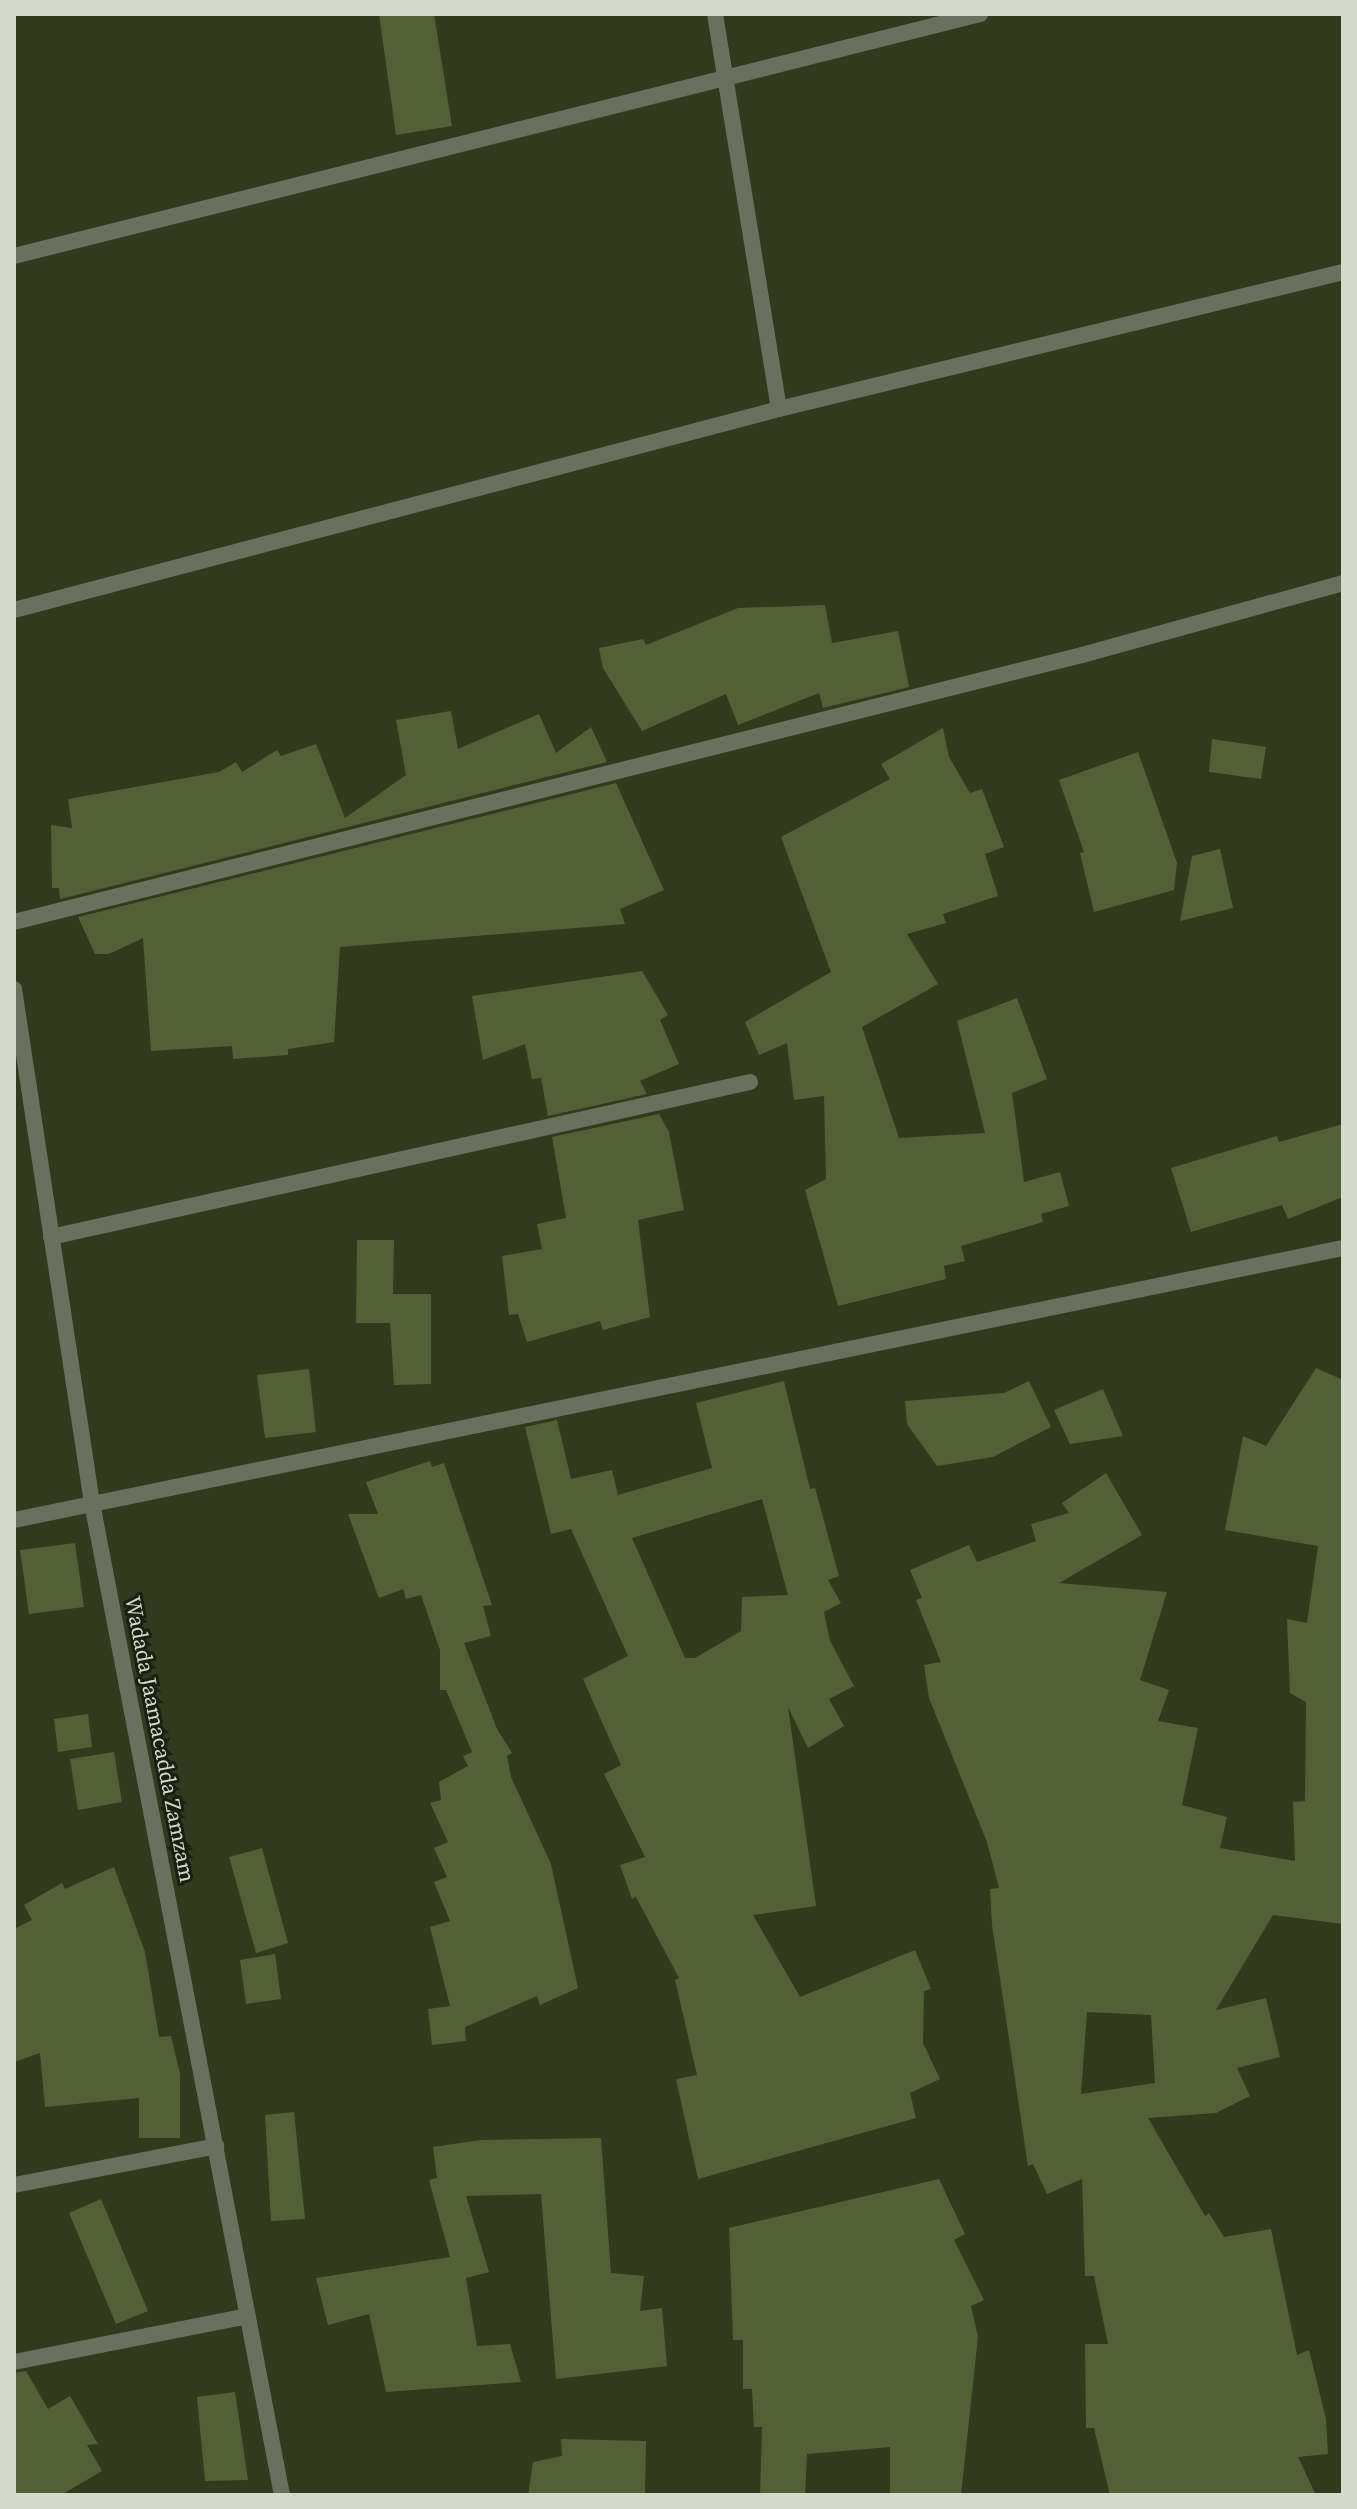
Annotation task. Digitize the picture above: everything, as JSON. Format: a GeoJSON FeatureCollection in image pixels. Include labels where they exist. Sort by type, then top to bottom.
{"type":"FeatureCollection","features":[{"type":"Feature","properties":{"kind":"street"},"geometry":{"type":"LineString","coordinates":[[715,14],[729,78],[779,409]]}},
{"type":"Feature","properties":{"kind":"street"},"geometry":{"type":"LineString","coordinates":[[14,256],[980,14]]}},
{"type":"Feature","properties":{"kind":"street"},"geometry":{"type":"LineString","coordinates":[[14,610],[779,409],[1343,272]]}},
{"type":"Feature","properties":{"kind":"street"},"geometry":{"type":"LineString","coordinates":[[14,922],[1067,659],[1343,583]]}},
{"type":"Feature","properties":{"kind":"street","name":"Wadada Jaamacadda Zamzam"},"geometry":{"type":"LineString","coordinates":[[14,989],[92,1503],[282,2495]]}},
{"type":"Feature","properties":{"kind":"street"},"geometry":{"type":"LineString","coordinates":[[51,1237],[750,1082]]}},
{"type":"Feature","properties":{"kind":"street"},"geometry":{"type":"LineString","coordinates":[[14,1520],[1343,1248]]}},
{"type":"Feature","properties":{"kind":"street"},"geometry":{"type":"LineString","coordinates":[[14,2185],[216,2146]]}},
{"type":"Feature","properties":{"kind":"street"},"geometry":{"type":"LineString","coordinates":[[14,2362],[248,2316]]}},
{"type":"Feature","properties":{"kind":"building"},"geometry":{"type":"Polygon","coordinates":[[[379,14],[434,14],[452,126],[396,135],[379,14]]]}},
{"type":"Feature","properties":{"kind":"building"},"geometry":{"type":"Polygon","coordinates":[[[825,605],[832,643],[898,631],[909,687],[823,708],[819,693],[738,725],[726,694],[642,731],[603,668],[599,648],[643,639],[646,645],[738,608],[825,605]]]}},
{"type":"Feature","properties":{"kind":"building"},"geometry":{"type":"Polygon","coordinates":[[[451,711],[458,749],[539,714],[556,753],[591,727],[607,762],[60,899],[59,888],[52,888],[51,825],[72,828],[68,799],[219,772],[236,762],[242,772],[277,750],[281,756],[316,744],[345,818],[406,775],[396,720],[451,711]]]}},
{"type":"Feature","properties":{"kind":"building"},"geometry":{"type":"Polygon","coordinates":[[[943,728],[949,757],[970,793],[982,789],[1004,847],[985,854],[998,896],[943,914],[946,923],[907,934],[938,984],[862,1027],[899,1138],[985,1133],[957,1021],[1017,998],[1047,1079],[1012,1093],[1024,1182],[1060,1172],[1069,1206],[1041,1214],[1043,1222],[961,1246],[965,1261],[944,1266],[946,1279],[838,1306],[805,1190],[826,1179],[824,1096],[794,1100],[787,1043],[759,1055],[745,1022],[831,972],[781,837],[890,779],[881,764],[943,728]]]}},
{"type":"Feature","properties":{"kind":"building"},"geometry":{"type":"Polygon","coordinates":[[[1212,739],[1266,747],[1261,779],[1209,772],[1212,739]]]}},
{"type":"Feature","properties":{"kind":"building"},"geometry":{"type":"Polygon","coordinates":[[[1138,752],[1177,863],[1174,890],[1094,912],[1080,853],[1084,852],[1059,780],[1138,752]]]}},
{"type":"Feature","properties":{"kind":"building"},"geometry":{"type":"Polygon","coordinates":[[[616,783],[664,890],[620,909],[625,924],[340,947],[334,1042],[288,1049],[288,1055],[233,1059],[232,1046],[151,1051],[143,938],[109,954],[95,954],[78,917],[616,783]]]}},
{"type":"Feature","properties":{"kind":"building"},"geometry":{"type":"Polygon","coordinates":[[[1220,849],[1233,908],[1180,921],[1192,856],[1220,849]]]}},
{"type":"Feature","properties":{"kind":"building"},"geometry":{"type":"Polygon","coordinates":[[[642,971],[668,1015],[660,1020],[679,1064],[640,1081],[647,1094],[548,1116],[541,1078],[532,1079],[525,1044],[483,1060],[472,996],[642,971]]]}},
{"type":"Feature","properties":{"kind":"building"},"geometry":{"type":"Polygon","coordinates":[[[659,1114],[669,1132],[684,1210],[638,1220],[650,1317],[603,1330],[600,1321],[527,1342],[518,1314],[509,1315],[502,1256],[542,1249],[537,1224],[566,1218],[552,1137],[659,1114]]]}},
{"type":"Feature","properties":{"kind":"building"},"geometry":{"type":"Polygon","coordinates":[[[1343,1124],[1343,1197],[1288,1219],[1282,1205],[1191,1232],[1171,1168],[1277,1136],[1279,1142],[1343,1124]]]}},
{"type":"Feature","properties":{"kind":"building"},"geometry":{"type":"Polygon","coordinates":[[[357,1240],[394,1240],[393,1294],[431,1294],[431,1384],[394,1385],[390,1323],[356,1323],[357,1240]]]}},
{"type":"Feature","properties":{"kind":"building"},"geometry":{"type":"Polygon","coordinates":[[[1316,1368],[1343,1380],[1343,1924],[1273,1915],[1216,2010],[1266,1998],[1280,2057],[1237,2068],[1250,2096],[1216,2113],[1148,2118],[1205,2216],[1209,2213],[1224,2237],[1271,2229],[1297,2355],[1309,2350],[1326,2419],[1328,2454],[1298,2457],[1316,2495],[1110,2495],[1094,2428],[1086,2428],[1085,2344],[1108,2344],[1094,2276],[1085,2276],[1082,2179],[1047,2194],[1033,2164],[1028,2166],[992,1925],[990,1889],[999,1888],[987,1842],[929,1698],[924,1665],[941,1662],[916,1600],[922,1598],[910,1570],[969,1545],[977,1562],[1036,1541],[1031,1524],[1069,1513],[1062,1503],[1106,1473],[1142,1535],[1059,1583],[1167,1592],[1140,1680],[1169,1690],[1158,1721],[1198,1728],[1182,1805],[1227,1817],[1220,1848],[1295,1861],[1293,1802],[1305,1801],[1306,1702],[1290,1693],[1287,1619],[1307,1623],[1318,1546],[1225,1530],[1243,1436],[1266,1446],[1316,1368]],[[1087,2012],[1081,2094],[1155,2083],[1151,2015],[1087,2012]]]}},
{"type":"Feature","properties":{"kind":"building"},"geometry":{"type":"Polygon","coordinates":[[[309,1369],[316,1432],[265,1438],[257,1375],[309,1369]]]}},
{"type":"Feature","properties":{"kind":"building"},"geometry":{"type":"Polygon","coordinates":[[[784,1381],[810,1489],[815,1488],[839,1576],[828,1580],[841,1603],[824,1612],[830,1641],[854,1686],[829,1699],[844,1726],[808,1748],[788,1707],[816,1906],[753,1915],[800,1997],[915,1950],[931,1989],[924,1991],[923,2043],[940,2079],[910,2093],[916,2118],[698,2179],[676,2079],[697,2075],[675,1980],[679,1978],[636,1897],[632,1899],[620,1865],[645,1857],[604,1774],[621,1765],[583,1679],[628,1656],[571,1529],[551,1534],[525,1427],[557,1420],[571,1479],[612,1470],[618,1495],[712,1468],[696,1403],[784,1381]],[[762,1499],[632,1538],[685,1658],[695,1658],[741,1631],[742,1597],[788,1595],[762,1499]]]}},
{"type":"Feature","properties":{"kind":"building"},"geometry":{"type":"Polygon","coordinates":[[[1029,1381],[1051,1427],[993,1457],[937,1466],[907,1424],[905,1401],[1004,1393],[1029,1381]]]}},
{"type":"Feature","properties":{"kind":"building"},"geometry":{"type":"Polygon","coordinates":[[[1103,1389],[1123,1436],[1070,1444],[1054,1410],[1103,1389]]]}},
{"type":"Feature","properties":{"kind":"building"},"geometry":{"type":"Polygon","coordinates":[[[430,1461],[432,1467],[444,1463],[492,1605],[483,1606],[491,1636],[464,1643],[497,1729],[512,1753],[507,1756],[511,1777],[551,1864],[578,1988],[540,2005],[537,1996],[465,2027],[466,2041],[432,2045],[428,2009],[450,2006],[430,1927],[450,1921],[434,1882],[447,1877],[434,1848],[448,1842],[430,1803],[441,1800],[439,1782],[468,1766],[463,1756],[472,1752],[446,1690],[440,1690],[440,1650],[421,1595],[406,1599],[403,1589],[379,1598],[348,1514],[378,1514],[366,1482],[430,1461]]]}},
{"type":"Feature","properties":{"kind":"building"},"geometry":{"type":"Polygon","coordinates":[[[75,1543],[84,1607],[29,1614],[20,1550],[75,1543]]]}},
{"type":"Feature","properties":{"kind":"building"},"geometry":{"type":"Polygon","coordinates":[[[88,1714],[92,1747],[58,1752],[54,1719],[88,1714]]]}},
{"type":"Feature","properties":{"kind":"building"},"geometry":{"type":"Polygon","coordinates":[[[114,1752],[122,1802],[78,1810],[70,1759],[114,1752]]]}},
{"type":"Feature","properties":{"kind":"building"},"geometry":{"type":"Polygon","coordinates":[[[262,1848],[288,1943],[256,1953],[229,1857],[262,1848]]]}},
{"type":"Feature","properties":{"kind":"building"},"geometry":{"type":"Polygon","coordinates":[[[114,1867],[145,1952],[159,2037],[171,2036],[180,2074],[180,2138],[139,2138],[139,2098],[45,2107],[40,2053],[14,2062],[14,1929],[32,1920],[24,1905],[62,1883],[65,1889],[114,1867]]]}},
{"type":"Feature","properties":{"kind":"building"},"geometry":{"type":"Polygon","coordinates":[[[275,1954],[281,1999],[246,2004],[240,1960],[275,1954]]]}},
{"type":"Feature","properties":{"kind":"building"},"geometry":{"type":"Polygon","coordinates":[[[294,2112],[305,2219],[271,2221],[265,2115],[294,2112]]]}},
{"type":"Feature","properties":{"kind":"building"},"geometry":{"type":"Polygon","coordinates":[[[601,2138],[611,2273],[644,2276],[640,2311],[662,2308],[667,2366],[556,2379],[541,2194],[466,2196],[489,2272],[466,2278],[477,2346],[510,2344],[521,2382],[386,2392],[369,2314],[328,2325],[316,2278],[450,2257],[429,2180],[437,2178],[433,2147],[480,2140],[601,2138]]]}},
{"type":"Feature","properties":{"kind":"building"},"geometry":{"type":"Polygon","coordinates":[[[939,2179],[965,2234],[954,2240],[984,2300],[971,2306],[978,2337],[961,2495],[890,2495],[890,2447],[807,2454],[805,2495],[760,2495],[762,2427],[754,2427],[752,2389],[743,2389],[743,2340],[733,2340],[729,2228],[939,2179]]]}},
{"type":"Feature","properties":{"kind":"building"},"geometry":{"type":"Polygon","coordinates":[[[101,2199],[148,2311],[116,2324],[69,2213],[101,2199]]]}},
{"type":"Feature","properties":{"kind":"building"},"geometry":{"type":"Polygon","coordinates":[[[26,2371],[48,2409],[70,2396],[98,2444],[87,2445],[102,2471],[61,2495],[14,2495],[14,2373],[26,2371]]]}},
{"type":"Feature","properties":{"kind":"building"},"geometry":{"type":"Polygon","coordinates":[[[235,2392],[248,2480],[205,2481],[197,2397],[235,2392]]]}},
{"type":"Feature","properties":{"kind":"building"},"geometry":{"type":"Polygon","coordinates":[[[561,2439],[646,2441],[645,2495],[528,2495],[533,2462],[562,2456],[561,2439]]]}}]}
